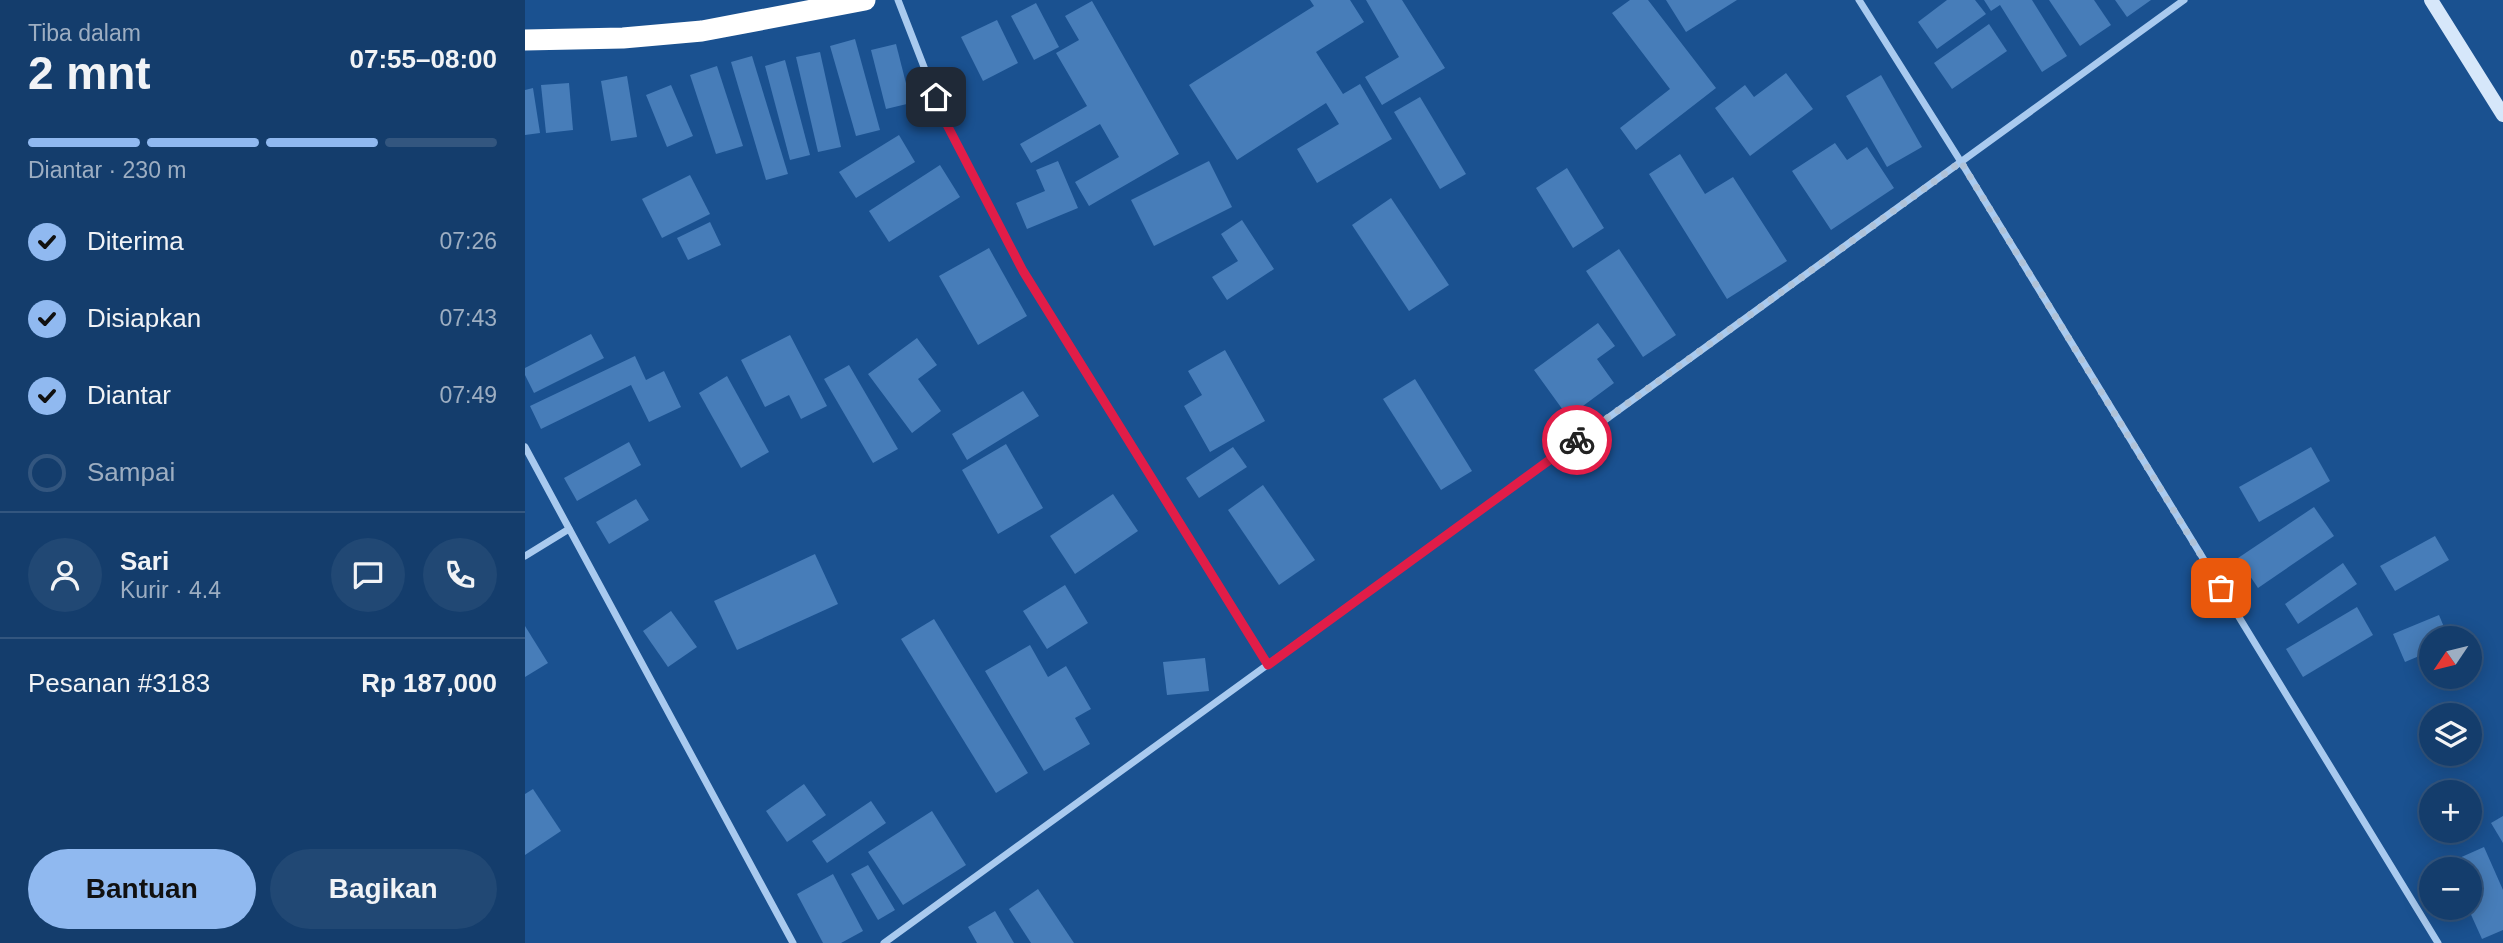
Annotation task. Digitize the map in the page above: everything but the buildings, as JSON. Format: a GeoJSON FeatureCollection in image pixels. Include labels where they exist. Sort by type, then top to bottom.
{"type":"FeatureCollection","features":[{"type":"Feature","properties":{"kind":"highway"},"geometry":{"type":"LineString","coordinates":[[525,40],[702,31],[865,0]]}},
{"type":"Feature","properties":{"kind":"street"},"geometry":{"type":"LineString","coordinates":[[898,0],[945,121],[1023,271],[1268,665]]}},
{"type":"Feature","properties":{"kind":"street"},"geometry":{"type":"LineString","coordinates":[[1859,0],[1961,162],[2438,943]]}},
{"type":"Feature","properties":{"kind":"street"},"geometry":{"type":"LineString","coordinates":[[884,943],[2184,0]]}},
{"type":"Feature","properties":{"kind":"street"},"geometry":{"type":"LineString","coordinates":[[2431,0],[2503,115]]}},
{"type":"Feature","properties":{"kind":"street"},"geometry":{"type":"LineString","coordinates":[[525,447],[793,943]]}},
{"type":"Feature","properties":{"kind":"street"},"geometry":{"type":"LineString","coordinates":[[525,556],[569,529]]}},
{"type":"Feature","properties":{"kind":"way so far"},"geometry":{"type":"LineString","coordinates":[[1577,440],[1961,162],[2221,588]]}},
{"type":"Feature","properties":{"kind":"route"},"geometry":{"type":"LineString","coordinates":[[936,97],[945,121],[1023,271],[1268,665],[1577,440]]}}]}
